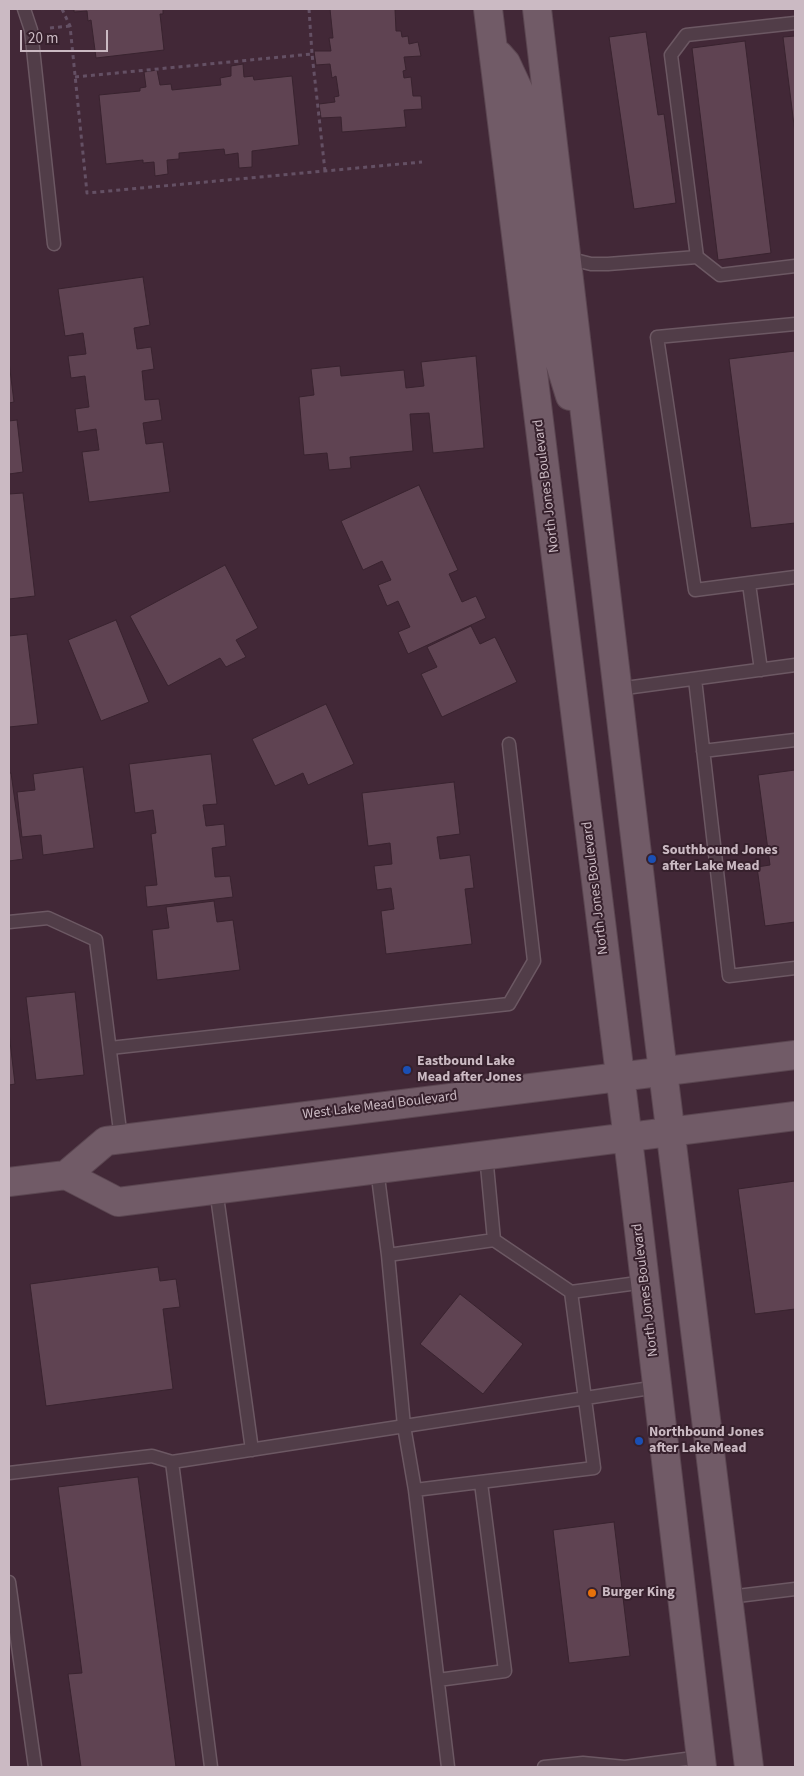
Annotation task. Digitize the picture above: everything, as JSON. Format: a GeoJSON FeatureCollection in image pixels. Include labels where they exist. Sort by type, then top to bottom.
{"type":"FeatureCollection","features":[{"type":"Feature","properties":{"kind":"main road","name":"North Jones Boulevard"},"geometry":{"type":"LineString","coordinates":[[488,9],[627,1137],[701,1762]]}},
{"type":"Feature","properties":{"kind":"main road"},"geometry":{"type":"LineString","coordinates":[[537,9],[663,1071],[749,1767]]}},
{"type":"Feature","properties":{"kind":"main road"},"geometry":{"type":"LineString","coordinates":[[493,49],[506,63],[519,91],[534,198],[538,210],[567,258]]}},
{"type":"Feature","properties":{"kind":"main road"},"geometry":{"type":"LineString","coordinates":[[515,224],[543,252],[547,267],[560,365],[571,398],[585,415]]}},
{"type":"Feature","properties":{"kind":"main road","name":"West Lake Mead Boulevard"},"geometry":{"type":"LineString","coordinates":[[66,1175],[106,1141],[795,1055]]}},
{"type":"Feature","properties":{"kind":"main road"},"geometry":{"type":"LineString","coordinates":[[9,1182],[66,1175],[118,1202],[795,1116]]}},
{"type":"Feature","properties":{"kind":"lane"},"geometry":{"type":"LineString","coordinates":[[24,9],[31,30],[54,244]]}},
{"type":"Feature","properties":{"kind":"lane"},"geometry":{"type":"LineString","coordinates":[[697,257],[671,55],[686,35],[795,23]]}},
{"type":"Feature","properties":{"kind":"lane"},"geometry":{"type":"LineString","coordinates":[[567,258],[591,264],[608,264],[697,257],[720,275],[795,266]]}},
{"type":"Feature","properties":{"kind":"lane"},"geometry":{"type":"LineString","coordinates":[[795,324],[657,337],[695,590],[749,584],[795,576]]}},
{"type":"Feature","properties":{"kind":"lane"},"geometry":{"type":"LineString","coordinates":[[749,584],[761,670]]}},
{"type":"Feature","properties":{"kind":"lane"},"geometry":{"type":"LineString","coordinates":[[618,689],[694,680],[795,664]]}},
{"type":"Feature","properties":{"kind":"lane"},"geometry":{"type":"LineString","coordinates":[[694,680],[729,976],[795,968]]}},
{"type":"Feature","properties":{"kind":"lane"},"geometry":{"type":"LineString","coordinates":[[703,751],[795,740]]}},
{"type":"Feature","properties":{"kind":"lane"},"geometry":{"type":"LineString","coordinates":[[110,1048],[510,1004],[534,961],[509,744]]}},
{"type":"Feature","properties":{"kind":"lane"},"geometry":{"type":"LineString","coordinates":[[9,922],[48,918],[96,940],[121,1139]]}},
{"type":"Feature","properties":{"kind":"lane"},"geometry":{"type":"LineString","coordinates":[[486,1155],[494,1240]]}},
{"type":"Feature","properties":{"kind":"lane"},"geometry":{"type":"LineString","coordinates":[[377,1168],[388,1255],[404,1426],[415,1490],[448,1767]]}},
{"type":"Feature","properties":{"kind":"lane"},"geometry":{"type":"LineString","coordinates":[[216,1189],[252,1450]]}},
{"type":"Feature","properties":{"kind":"lane"},"geometry":{"type":"LineString","coordinates":[[388,1255],[494,1240],[571,1292],[644,1282]]}},
{"type":"Feature","properties":{"kind":"lane"},"geometry":{"type":"LineString","coordinates":[[415,1490],[594,1468],[571,1292]]}},
{"type":"Feature","properties":{"kind":"lane"},"geometry":{"type":"LineString","coordinates":[[9,1473],[152,1456],[172,1462],[657,1387]]}},
{"type":"Feature","properties":{"kind":"lane"},"geometry":{"type":"LineString","coordinates":[[172,1462],[211,1767]]}},
{"type":"Feature","properties":{"kind":"lane"},"geometry":{"type":"LineString","coordinates":[[438,1680],[505,1671],[481,1483]]}},
{"type":"Feature","properties":{"kind":"lane"},"geometry":{"type":"LineString","coordinates":[[9,1582],[35,1767]]}},
{"type":"Feature","properties":{"kind":"lane"},"geometry":{"type":"LineString","coordinates":[[729,1597],[795,1589]]}},
{"type":"Feature","properties":{"kind":"lane"},"geometry":{"type":"LineString","coordinates":[[544,1767],[583,1763],[625,1767],[701,1762]]}},
{"type":"Feature","properties":{"kind":"path"},"geometry":{"type":"LineString","coordinates":[[62,9],[69,22],[87,193],[422,162]]}},
{"type":"Feature","properties":{"kind":"path"},"geometry":{"type":"LineString","coordinates":[[309,9],[325,171]]}},
{"type":"Feature","properties":{"kind":"path"},"geometry":{"type":"LineString","coordinates":[[75,77],[312,54]]}},
{"type":"Feature","properties":{"kind":"building"},"geometry":{"type":"Polygon","coordinates":[[[74,9],[163,9],[163,14],[160,14],[164,50],[96,58],[91,20],[88,21],[87,11],[74,12],[74,9]]]}},
{"type":"Feature","properties":{"kind":"building"},"geometry":{"type":"Polygon","coordinates":[[[330,9],[395,9],[396,31],[401,31],[402,37],[408,36],[409,44],[418,42],[421,56],[404,57],[406,70],[403,71],[404,78],[411,77],[413,96],[421,96],[422,109],[404,110],[406,127],[342,132],[341,117],[321,118],[319,104],[335,102],[334,97],[339,96],[336,76],[332,78],[330,64],[316,65],[314,51],[331,51],[329,38],[333,38],[330,9]]]}},
{"type":"Feature","properties":{"kind":"building"},"geometry":{"type":"Polygon","coordinates":[[[646,32],[658,115],[664,114],[676,203],[634,209],[609,37],[646,32]]]}},
{"type":"Feature","properties":{"kind":"building"},"geometry":{"type":"Polygon","coordinates":[[[795,36],[795,133],[783,37],[795,36]]]}},
{"type":"Feature","properties":{"kind":"building"},"geometry":{"type":"Polygon","coordinates":[[[745,41],[771,253],[718,260],[692,48],[745,41]]]}},
{"type":"Feature","properties":{"kind":"building"},"geometry":{"type":"Polygon","coordinates":[[[243,64],[244,77],[253,76],[254,80],[292,76],[299,145],[252,151],[252,167],[239,168],[238,153],[225,155],[224,149],[179,153],[179,159],[167,160],[168,174],[155,176],[154,162],[143,163],[143,160],[106,164],[99,95],[140,91],[140,88],[146,87],[144,72],[157,70],[160,85],[171,84],[172,90],[221,85],[220,78],[231,76],[231,66],[243,64]]]}},
{"type":"Feature","properties":{"kind":"building"},"geometry":{"type":"Polygon","coordinates":[[[143,277],[150,325],[134,328],[137,349],[151,347],[154,369],[142,371],[145,400],[159,399],[162,420],[143,423],[146,444],[163,442],[170,492],[89,502],[82,452],[99,450],[96,429],[78,432],[75,409],[89,407],[85,376],[71,378],[68,356],[86,354],[83,333],[65,336],[58,289],[143,277]]]}},
{"type":"Feature","properties":{"kind":"building"},"geometry":{"type":"Polygon","coordinates":[[[795,351],[795,523],[751,528],[729,359],[795,351]]]}},
{"type":"Feature","properties":{"kind":"building"},"geometry":{"type":"Polygon","coordinates":[[[476,356],[484,448],[433,453],[429,413],[410,414],[413,451],[350,457],[351,468],[329,470],[327,453],[304,455],[299,397],[314,395],[311,369],[340,366],[341,376],[404,370],[406,388],[424,386],[421,362],[476,356]]]}},
{"type":"Feature","properties":{"kind":"building"},"geometry":{"type":"Polygon","coordinates":[[[9,362],[14,402],[9,403],[9,362]]]}},
{"type":"Feature","properties":{"kind":"building"},"geometry":{"type":"Polygon","coordinates":[[[17,420],[23,472],[9,474],[9,421],[17,420]]]}},
{"type":"Feature","properties":{"kind":"building"},"geometry":{"type":"Polygon","coordinates":[[[419,485],[458,570],[449,574],[462,602],[476,596],[486,618],[408,654],[398,632],[410,627],[398,601],[387,606],[378,585],[391,580],[382,561],[363,570],[341,521],[419,485]]]}},
{"type":"Feature","properties":{"kind":"building"},"geometry":{"type":"Polygon","coordinates":[[[23,493],[35,596],[9,599],[9,494],[23,493]]]}},
{"type":"Feature","properties":{"kind":"building"},"geometry":{"type":"Polygon","coordinates":[[[225,565],[258,628],[236,640],[246,657],[226,667],[220,658],[168,686],[130,616],[225,565]]]}},
{"type":"Feature","properties":{"kind":"building"},"geometry":{"type":"Polygon","coordinates":[[[116,620],[149,702],[101,721],[68,640],[116,620]]]}},
{"type":"Feature","properties":{"kind":"building"},"geometry":{"type":"Polygon","coordinates":[[[471,626],[480,644],[495,637],[517,682],[442,717],[421,674],[437,667],[427,647],[471,626]]]}},
{"type":"Feature","properties":{"kind":"building"},"geometry":{"type":"Polygon","coordinates":[[[27,634],[38,724],[9,727],[9,636],[27,634]]]}},
{"type":"Feature","properties":{"kind":"building"},"geometry":{"type":"Polygon","coordinates":[[[326,704],[354,764],[308,785],[303,773],[275,786],[252,739],[326,704]]]}},
{"type":"Feature","properties":{"kind":"building"},"geometry":{"type":"Polygon","coordinates":[[[211,754],[217,804],[203,805],[206,826],[224,824],[226,846],[212,848],[215,877],[230,876],[233,897],[147,907],[145,886],[157,885],[151,834],[156,833],[153,810],[135,813],[129,764],[211,754]]]}},
{"type":"Feature","properties":{"kind":"building"},"geometry":{"type":"Polygon","coordinates":[[[83,767],[94,848],[43,855],[41,835],[22,837],[17,792],[35,790],[33,774],[83,767]]]}},
{"type":"Feature","properties":{"kind":"building"},"geometry":{"type":"Polygon","coordinates":[[[795,770],[795,922],[765,926],[757,867],[770,865],[758,775],[795,770]]]}},
{"type":"Feature","properties":{"kind":"building"},"geometry":{"type":"Polygon","coordinates":[[[9,773],[11,773],[23,859],[9,861],[9,773]]]}},
{"type":"Feature","properties":{"kind":"building"},"geometry":{"type":"Polygon","coordinates":[[[454,782],[460,834],[437,837],[440,859],[470,855],[474,888],[465,889],[472,944],[386,954],[381,911],[394,909],[391,888],[377,890],[374,866],[392,864],[390,843],[368,846],[362,793],[454,782]]]}},
{"type":"Feature","properties":{"kind":"building"},"geometry":{"type":"Polygon","coordinates":[[[214,901],[217,922],[233,920],[240,970],[157,980],[152,930],[169,928],[166,907],[214,901]]]}},
{"type":"Feature","properties":{"kind":"building"},"geometry":{"type":"Polygon","coordinates":[[[75,992],[84,1075],[36,1080],[26,997],[75,992]]]}},
{"type":"Feature","properties":{"kind":"building"},"geometry":{"type":"Polygon","coordinates":[[[9,1033],[15,1084],[9,1085],[9,1033]]]}},
{"type":"Feature","properties":{"kind":"building"},"geometry":{"type":"Polygon","coordinates":[[[795,1181],[795,1309],[755,1314],[738,1189],[795,1181]]]}},
{"type":"Feature","properties":{"kind":"building"},"geometry":{"type":"Polygon","coordinates":[[[158,1267],[160,1281],[176,1279],[180,1307],[163,1309],[173,1389],[46,1406],[30,1284],[158,1267]]]}},
{"type":"Feature","properties":{"kind":"building"},"geometry":{"type":"Polygon","coordinates":[[[460,1294],[523,1344],[483,1394],[420,1344],[460,1294]]]}},
{"type":"Feature","properties":{"kind":"building"},"geometry":{"type":"Polygon","coordinates":[[[138,1477],[176,1767],[81,1767],[68,1674],[82,1673],[58,1487],[138,1477]]]}},
{"type":"Feature","properties":{"kind":"building","name":"Burger King"},"geometry":{"type":"Polygon","coordinates":[[[614,1522],[630,1656],[569,1663],[553,1530],[614,1522]]]}},
{"type":"Feature","properties":{"kind":"place","name":"Southbound Jones after Lake Mead"},"geometry":{"type":"Point","coordinates":[652,859]}},
{"type":"Feature","properties":{"kind":"place","name":"Eastbound Lake Mead after Jones"},"geometry":{"type":"Point","coordinates":[407,1070]}},
{"type":"Feature","properties":{"kind":"place","name":"Northbound Jones after Lake Mead"},"geometry":{"type":"Point","coordinates":[639,1441]}},
{"type":"Feature","properties":{"kind":"place","name":"Burger King"},"geometry":{"type":"Point","coordinates":[592,1593]}}]}
